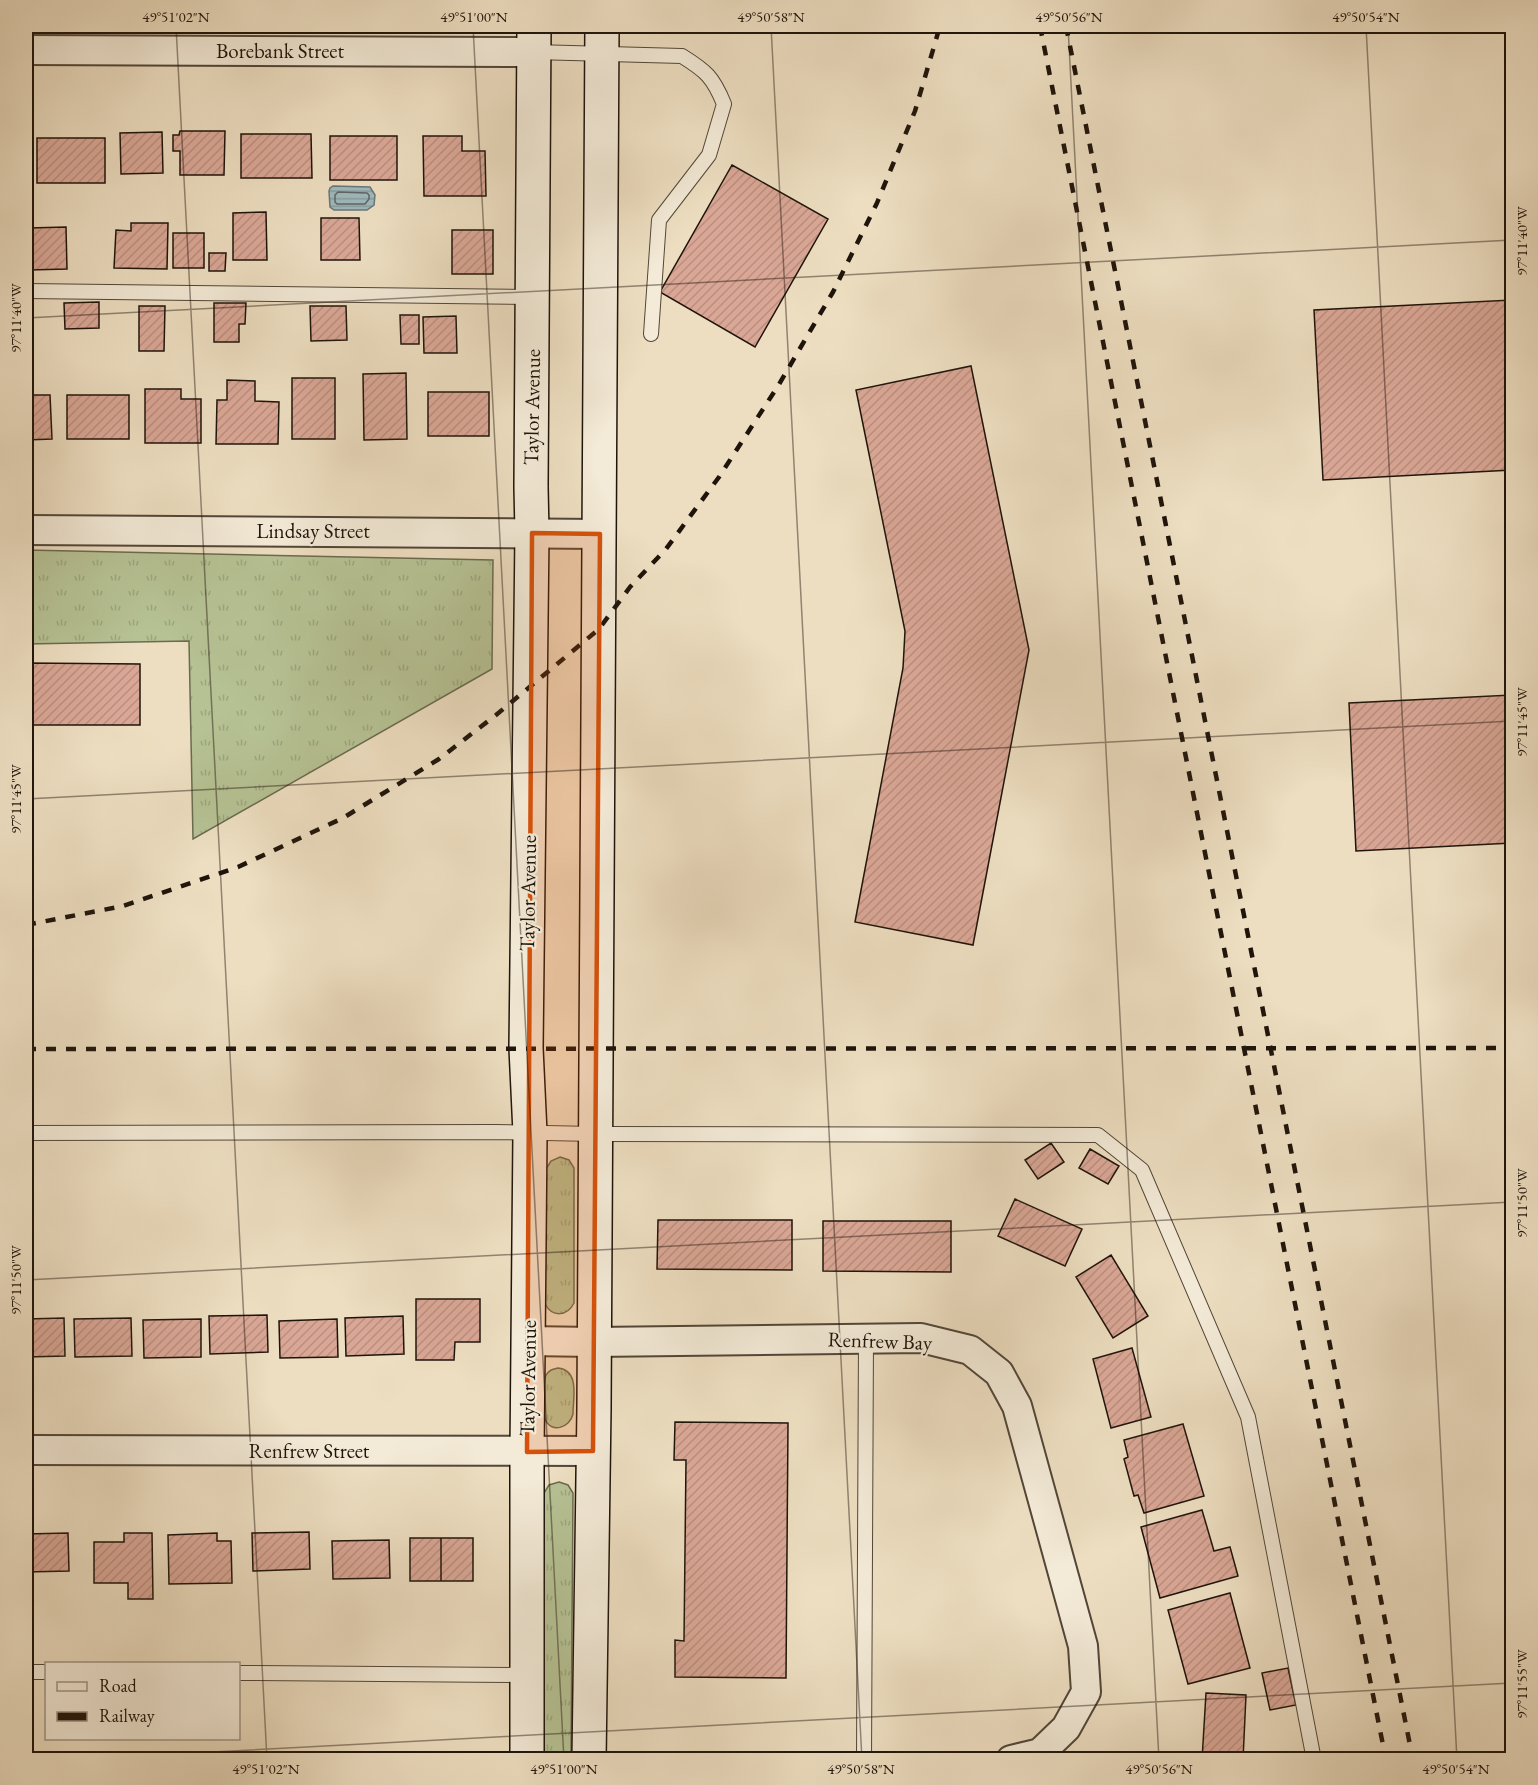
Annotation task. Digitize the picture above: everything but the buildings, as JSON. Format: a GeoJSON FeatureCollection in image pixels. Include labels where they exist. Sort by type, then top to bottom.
{"type":"FeatureCollection","features":[{"type":"Feature","properties":{"kind":"main road","name":"Taylor Avenue"},"geometry":{"type":"LineString","coordinates":[[527,1760],[530,1133],[526,1048],[532,533],[534,39]]}},
{"type":"Feature","properties":{"kind":"main road"},"geometry":{"type":"LineString","coordinates":[[590,1760],[603,40]]}},
{"type":"Feature","properties":{"kind":"street","name":"Borebank Street"},"geometry":{"type":"LineString","coordinates":[[26,50],[534,39]]}},
{"type":"Feature","properties":{"kind":"street","name":"Lindsay Street"},"geometry":{"type":"LineString","coordinates":[[26,530],[600,534]]}},
{"type":"Feature","properties":{"kind":"street","name":"Renfrew Bay"},"geometry":{"type":"LineString","coordinates":[[528,1341],[921,1338],[970,1350],[999,1373],[1017,1406],[1083,1646],[1086,1692],[1066,1728],[1040,1753],[1011,1760]]}},
{"type":"Feature","properties":{"kind":"street","name":"Renfrew Street"},"geometry":{"type":"LineString","coordinates":[[26,1450],[593,1451]]}},
{"type":"Feature","properties":{"kind":"lane"},"geometry":{"type":"LineString","coordinates":[[534,39],[603,40],[682,56],[702,68],[710,76],[724,104],[709,155],[659,220],[651,334]]}},
{"type":"Feature","properties":{"kind":"lane"},"geometry":{"type":"LineString","coordinates":[[26,291],[533,297]]}},
{"type":"Feature","properties":{"kind":"lane"},"geometry":{"type":"LineString","coordinates":[[26,1133],[1098,1135],[1142,1170],[1248,1417],[1314,1760]]}},
{"type":"Feature","properties":{"kind":"lane"},"geometry":{"type":"LineString","coordinates":[[864,1760],[866,1339]]}},
{"type":"Feature","properties":{"kind":"lane"},"geometry":{"type":"LineString","coordinates":[[26,1672],[45,1672]]}},
{"type":"Feature","properties":{"kind":"lane"},"geometry":{"type":"LineString","coordinates":[[240,1673],[527,1675]]}},
{"type":"Feature","properties":{"kind":"highlighted area"},"geometry":{"type":"Polygon","coordinates":[[[532,533],[600,534],[593,1451],[527,1452],[532,533]]]}},
{"type":"Feature","properties":{"kind":"green space"},"geometry":{"type":"Polygon","coordinates":[[[26,550],[493,560],[492,669],[193,839],[189,641],[26,644],[26,550]]]}},
{"type":"Feature","properties":{"kind":"green space"},"geometry":{"type":"Polygon","coordinates":[[[560,1157],[569,1160],[574,1168],[574,1303],[568,1311],[560,1314],[552,1311],[545,1304],[546,1169],[551,1161],[560,1157]]]}},
{"type":"Feature","properties":{"kind":"green space"},"geometry":{"type":"Polygon","coordinates":[[[558,1368],[570,1374],[574,1393],[571,1419],[564,1426],[556,1428],[551,1427],[545,1419],[544,1390],[546,1375],[558,1368]]]}},
{"type":"Feature","properties":{"kind":"green space"},"geometry":{"type":"Polygon","coordinates":[[[559,1482],[568,1485],[573,1493],[571,1759],[543,1760],[544,1493],[549,1485],[559,1482]]]}},
{"type":"Feature","properties":{"kind":"water"},"geometry":{"type":"Polygon","coordinates":[[[333,186],[370,187],[375,195],[374,205],[367,210],[334,210],[330,207],[329,191],[333,186]]]}},
{"type":"Feature","properties":{"kind":"railway"},"geometry":{"type":"LineString","coordinates":[[26,925],[123,906],[238,867],[343,818],[439,759],[599,629],[630,587],[666,549],[719,477],[778,386],[833,292],[877,203],[915,111],[940,26]]}},
{"type":"Feature","properties":{"kind":"railway"},"geometry":{"type":"LineString","coordinates":[[1040,26],[1386,1760]]}},
{"type":"Feature","properties":{"kind":"railway"},"geometry":{"type":"LineString","coordinates":[[1066,26],[1413,1760]]}},
{"type":"Feature","properties":{"kind":"railway"},"geometry":{"type":"LineString","coordinates":[[26,1049],[1512,1048]]}}]}
